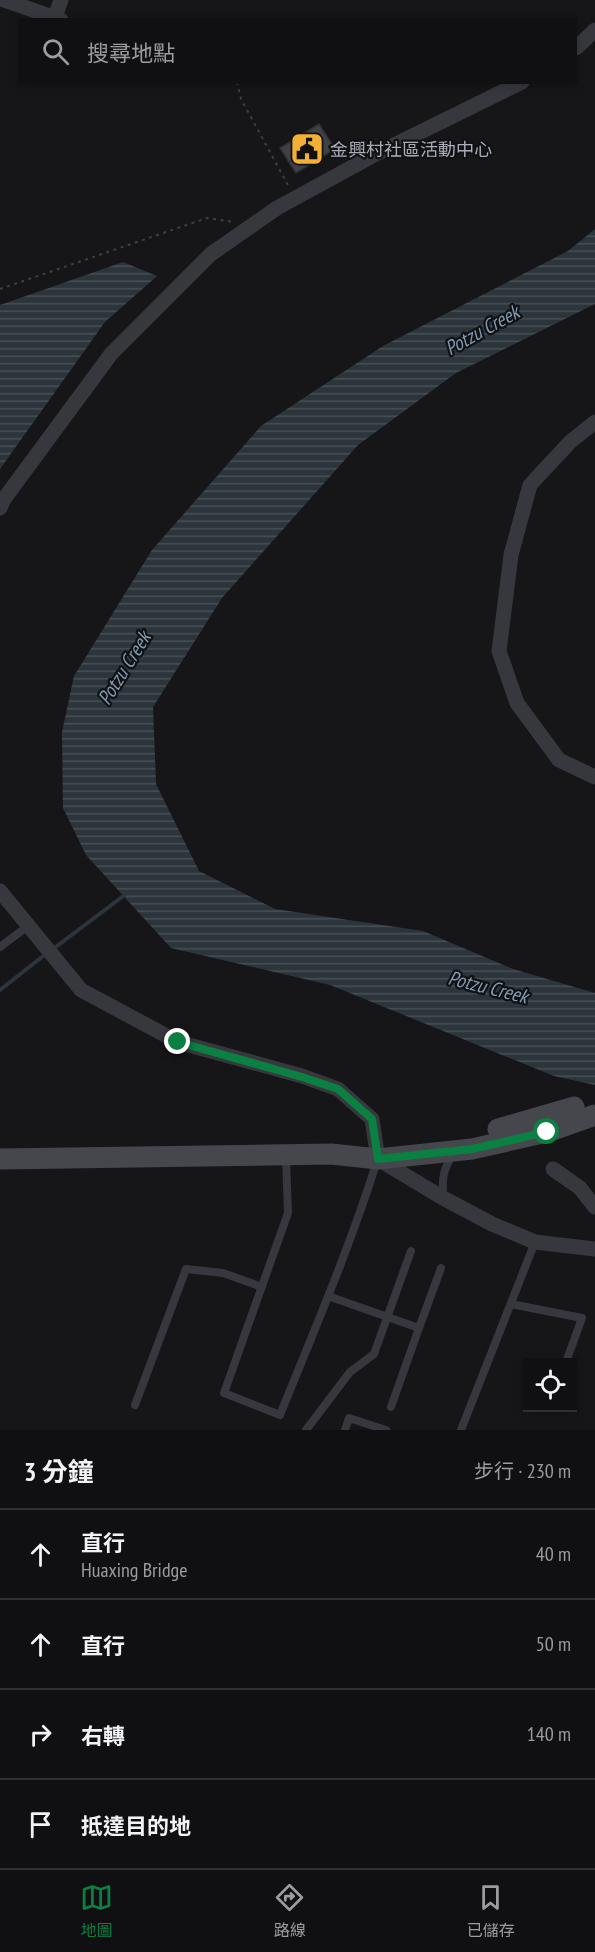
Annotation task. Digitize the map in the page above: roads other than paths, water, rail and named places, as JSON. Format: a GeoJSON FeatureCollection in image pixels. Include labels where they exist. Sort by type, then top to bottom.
{"type":"FeatureCollection","features":[{"type":"Feature","properties":{"kind":"street"},"geometry":{"type":"LineString","coordinates":[[4,0],[54,18]]}},
{"type":"Feature","properties":{"kind":"street"},"geometry":{"type":"LineString","coordinates":[[57,18],[61,0]]}},
{"type":"Feature","properties":{"kind":"street"},"geometry":{"type":"LineString","coordinates":[[577,47],[595,30]]}},
{"type":"Feature","properties":{"kind":"street"},"geometry":{"type":"LineString","coordinates":[[0,508],[4,499],[111,354],[211,254],[296,198],[376,154],[518,84]]}},
{"type":"Feature","properties":{"kind":"street"},"geometry":{"type":"LineString","coordinates":[[595,422],[570,442],[530,485],[511,555],[499,651],[517,703],[559,760],[595,777]]}},
{"type":"Feature","properties":{"kind":"street"},"geometry":{"type":"LineString","coordinates":[[0,891],[81,990],[178,1042],[338,1089],[372,1119],[378,1159]]}},
{"type":"Feature","properties":{"kind":"street"},"geometry":{"type":"LineString","coordinates":[[464,1145],[595,1101]]}},
{"type":"Feature","properties":{"kind":"street"},"geometry":{"type":"LineString","coordinates":[[0,1159],[331,1154],[378,1159],[547,1132],[595,1115]]}},
{"type":"Feature","properties":{"kind":"street"},"geometry":{"type":"LineString","coordinates":[[378,1159],[492,1224],[535,1242],[595,1249]]}},
{"type":"Feature","properties":{"kind":"street"},"geometry":{"type":"LineString","coordinates":[[553,1169],[580,1188],[595,1207]]}},
{"type":"Feature","properties":{"kind":"lane"},"geometry":{"type":"LineString","coordinates":[[0,947],[28,926]]}},
{"type":"Feature","properties":{"kind":"lane"},"geometry":{"type":"LineString","coordinates":[[443,1198],[442,1178],[446,1166],[464,1145]]}},
{"type":"Feature","properties":{"kind":"lane"},"geometry":{"type":"LineString","coordinates":[[286,1155],[288,1213],[224,1393],[280,1415],[361,1212],[378,1159]]}},
{"type":"Feature","properties":{"kind":"lane"},"geometry":{"type":"LineString","coordinates":[[461,1430],[535,1242]]}},
{"type":"Feature","properties":{"kind":"lane"},"geometry":{"type":"LineString","coordinates":[[306,1430],[350,1372],[374,1354],[411,1251]]}},
{"type":"Feature","properties":{"kind":"lane"},"geometry":{"type":"LineString","coordinates":[[391,1407],[441,1268]]}},
{"type":"Feature","properties":{"kind":"lane"},"geometry":{"type":"LineString","coordinates":[[135,1405],[186,1269],[223,1273],[262,1287]]}},
{"type":"Feature","properties":{"kind":"lane"},"geometry":{"type":"LineString","coordinates":[[328,1296],[419,1328]]}},
{"type":"Feature","properties":{"kind":"lane"},"geometry":{"type":"LineString","coordinates":[[511,1304],[582,1317],[567,1358]]}},
{"type":"Feature","properties":{"kind":"lane"},"geometry":{"type":"LineString","coordinates":[[345,1430],[349,1418],[386,1430]]}},
{"type":"Feature","properties":{"kind":"water","name":"Potzu Creek"},"geometry":{"type":"Polygon","coordinates":[[[595,229],[595,304],[456,373],[358,445],[222,598],[153,707],[156,784],[199,871],[275,909],[423,931],[513,969],[595,993],[595,1085],[554,1076],[330,985],[171,948],[86,855],[63,808],[62,732],[74,676],[152,550],[261,426],[383,346],[568,251],[595,229]]]}},
{"type":"Feature","properties":{"kind":"water"},"geometry":{"type":"Polygon","coordinates":[[[123,262],[157,276],[105,322],[0,469],[0,305],[123,262]]]}},
{"type":"Feature","properties":{"kind":"waterway"},"geometry":{"type":"LineString","coordinates":[[53,949],[126,894]]}},
{"type":"Feature","properties":{"kind":"waterway"},"geometry":{"type":"LineString","coordinates":[[0,990],[47,953]]}},
{"type":"Feature","properties":{"kind":"place","name":"金興村社區活動中心"},"geometry":{"type":"Point","coordinates":[307,149]}}]}
